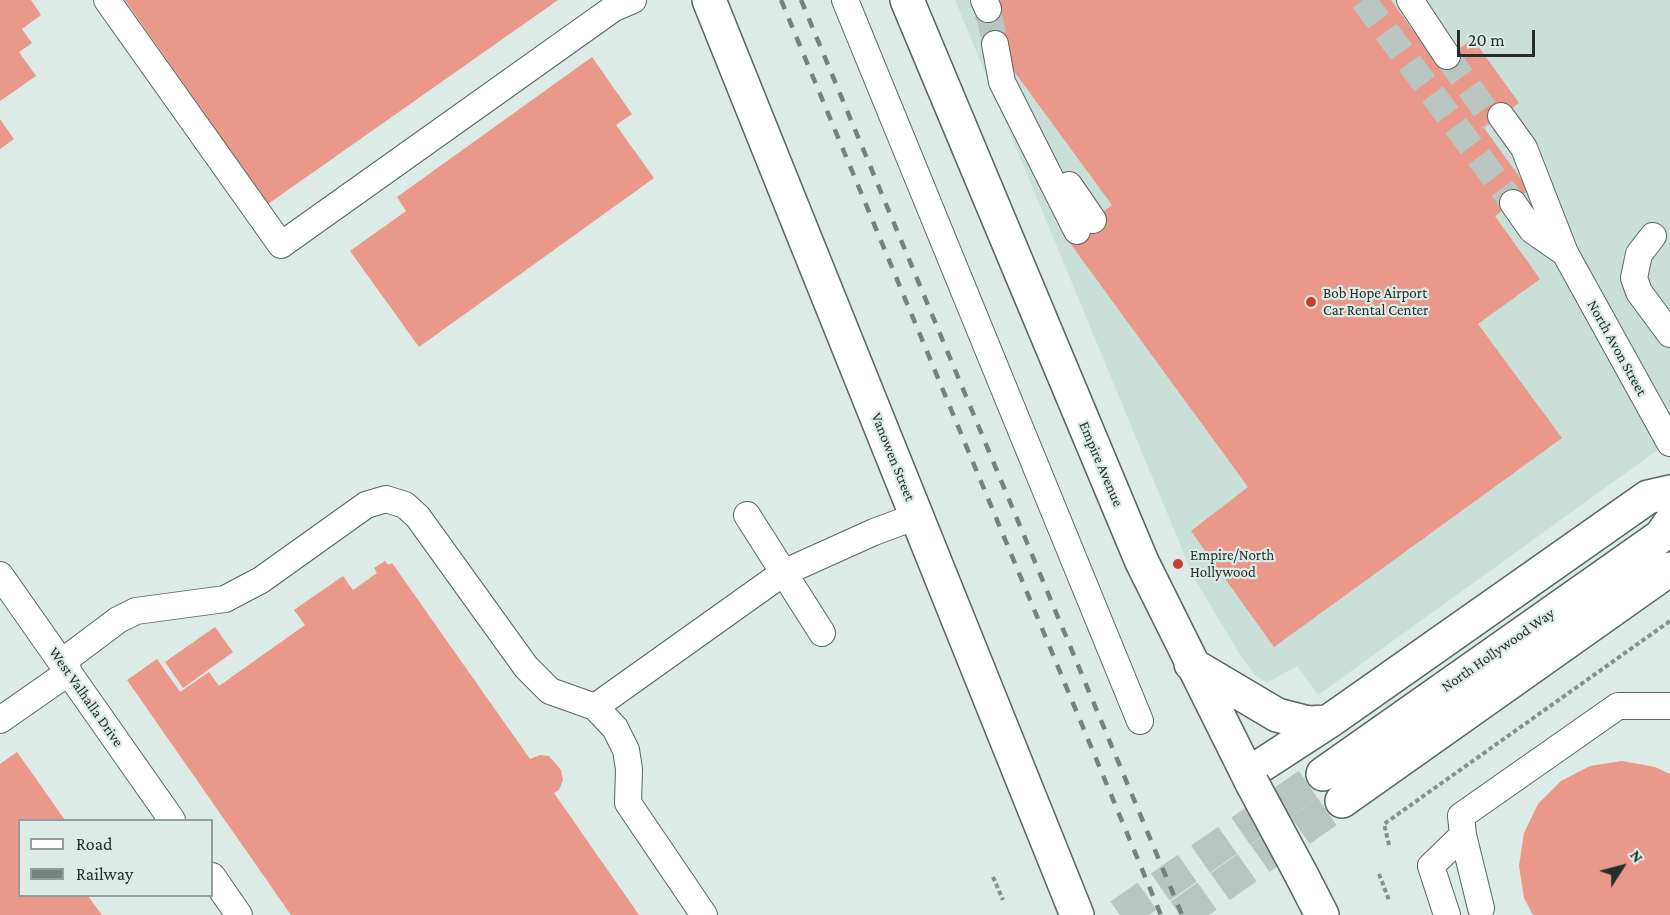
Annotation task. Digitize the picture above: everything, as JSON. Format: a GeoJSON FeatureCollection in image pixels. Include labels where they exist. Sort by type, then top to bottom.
{"type":"FeatureCollection","features":[{"type":"Feature","properties":{"kind":"main road","name":"Vanowen Street"},"geometry":{"type":"LineString","coordinates":[[709,0],[917,516],[1068,909]]}},
{"type":"Feature","properties":{"kind":"main road","name":"Empire Avenue"},"geometry":{"type":"LineString","coordinates":[[907,0],[1142,562],[1191,664],[1322,915]]}},
{"type":"Feature","properties":{"kind":"main road"},"geometry":{"type":"LineString","coordinates":[[1250,778],[1648,498],[1670,492]]}},
{"type":"Feature","properties":{"kind":"main road","name":"North Hollywood Way"},"geometry":{"type":"LineString","coordinates":[[1323,774],[1660,536],[1670,523]]}},
{"type":"Feature","properties":{"kind":"main road"},"geometry":{"type":"LineString","coordinates":[[1342,801],[1670,569]]}},
{"type":"Feature","properties":{"kind":"main road"},"geometry":{"type":"LineString","coordinates":[[1191,664],[1277,715],[1308,723],[1328,722]]}},
{"type":"Feature","properties":{"kind":"street"},"geometry":{"type":"LineString","coordinates":[[107,0],[280,245],[614,8],[633,0]]}},
{"type":"Feature","properties":{"kind":"street"},"geometry":{"type":"LineString","coordinates":[[845,0],[1140,721]]}},
{"type":"Feature","properties":{"kind":"street"},"geometry":{"type":"LineString","coordinates":[[1410,0],[1450,54],[1428,0]]}},
{"type":"Feature","properties":{"kind":"street"},"geometry":{"type":"LineString","coordinates":[[994,44],[1002,82],[1085,226]]}},
{"type":"Feature","properties":{"kind":"street","name":"North Avon Street"},"geometry":{"type":"LineString","coordinates":[[1497,119],[1524,148],[1565,253],[1670,443]]}},
{"type":"Feature","properties":{"kind":"street"},"geometry":{"type":"LineString","coordinates":[[1512,203],[1532,230],[1565,253]]}},
{"type":"Feature","properties":{"kind":"street"},"geometry":{"type":"LineString","coordinates":[[1653,236],[1639,254],[1634,278],[1639,292],[1670,334]]}},
{"type":"Feature","properties":{"kind":"street"},"geometry":{"type":"LineString","coordinates":[[0,720],[136,610],[225,599],[261,580],[366,505],[386,499],[405,505],[418,517],[526,667],[550,691],[596,707],[615,728],[626,750],[629,769],[628,803],[705,915]]}},
{"type":"Feature","properties":{"kind":"street"},"geometry":{"type":"LineString","coordinates":[[747,515],[822,633]]}},
{"type":"Feature","properties":{"kind":"street"},"geometry":{"type":"LineString","coordinates":[[596,707],[783,573],[874,532],[917,516]]}},
{"type":"Feature","properties":{"kind":"street","name":"West Valhalla Drive"},"geometry":{"type":"LineString","coordinates":[[0,575],[171,819]]}},
{"type":"Feature","properties":{"kind":"street"},"geometry":{"type":"LineString","coordinates":[[1476,913],[1461,816],[1618,706],[1670,706]]}},
{"type":"Feature","properties":{"kind":"street"},"geometry":{"type":"LineString","coordinates":[[1447,915],[1431,866],[1463,835]]}},
{"type":"Feature","properties":{"kind":"street"},"geometry":{"type":"LineString","coordinates":[[213,877],[239,915]]}},
{"type":"Feature","properties":{"kind":"path"},"geometry":{"type":"LineString","coordinates":[[1389,845],[1384,824],[1670,621]]}},
{"type":"Feature","properties":{"kind":"path"},"geometry":{"type":"LineString","coordinates":[[1378,874],[1389,900]]}},
{"type":"Feature","properties":{"kind":"path"},"geometry":{"type":"LineString","coordinates":[[993,877],[1003,900]]}},
{"type":"Feature","properties":{"kind":"shaded area","name":"Bob Hope Airport Car Rental Center"},"geometry":{"type":"Polygon","coordinates":[[[955,0],[1670,0],[1670,441],[1318,695],[1297,666],[1267,683],[1256,676],[1241,656],[1194,578],[955,0]]]}},
{"type":"Feature","properties":{"kind":"building"},"geometry":{"type":"Polygon","coordinates":[[[0,0],[31,0],[41,15],[22,29],[32,43],[19,52],[36,76],[0,101],[0,0]]]}},
{"type":"Feature","properties":{"kind":"building"},"geometry":{"type":"Polygon","coordinates":[[[125,0],[558,0],[268,204],[125,0]]]}},
{"type":"Feature","properties":{"kind":"building","name":"Bob Hope Airport Car Rental Center"},"geometry":{"type":"Polygon","coordinates":[[[1001,0],[1391,0],[1437,64],[1473,39],[1519,103],[1484,128],[1529,190],[1495,216],[1540,279],[1478,324],[1562,438],[1274,647],[1191,531],[1248,487],[1067,239],[1112,205],[975,18],[1001,0]]]}},
{"type":"Feature","properties":{"kind":"building"},"geometry":{"type":"Polygon","coordinates":[[[592,57],[632,114],[616,125],[654,178],[419,347],[350,251],[406,211],[397,197],[592,57]]]}},
{"type":"Feature","properties":{"kind":"building"},"geometry":{"type":"Polygon","coordinates":[[[0,119],[14,139],[0,149],[0,119]]]}},
{"type":"Feature","properties":{"kind":"building"},"geometry":{"type":"Polygon","coordinates":[[[385,561],[388,565],[392,563],[530,759],[540,755],[549,756],[561,770],[563,780],[559,790],[554,793],[639,915],[291,915],[127,680],[157,659],[180,692],[209,672],[219,686],[305,625],[294,610],[343,576],[353,590],[377,573],[374,568],[385,561]]]}},
{"type":"Feature","properties":{"kind":"building"},"geometry":{"type":"Polygon","coordinates":[[[215,627],[233,652],[183,688],[165,662],[215,627]]]}},
{"type":"Feature","properties":{"kind":"building"},"geometry":{"type":"Polygon","coordinates":[[[17,752],[64,819],[18,819],[18,897],[89,897],[102,915],[0,915],[0,764],[17,752]]]}},
{"type":"Feature","properties":{"kind":"building"},"geometry":{"type":"Polygon","coordinates":[[[1622,761],[1655,767],[1670,774],[1670,915],[1533,915],[1524,898],[1519,866],[1524,833],[1538,804],[1561,781],[1590,766],[1622,761]]]}},
{"type":"Feature","properties":{"kind":"tunnel"},"geometry":{"type":"LineString","coordinates":[[1363,0],[1513,203]]}},
{"type":"Feature","properties":{"kind":"tunnel"},"geometry":{"type":"LineString","coordinates":[[988,9],[995,44]]}},
{"type":"Feature","properties":{"kind":"tunnel"},"geometry":{"type":"LineString","coordinates":[[1447,56],[1493,121]]}},
{"type":"Feature","properties":{"kind":"tunnel"},"geometry":{"type":"LineString","coordinates":[[1120,915],[1323,774]]}},
{"type":"Feature","properties":{"kind":"tunnel"},"geometry":{"type":"LineString","coordinates":[[1180,915],[1342,801]]}},
{"type":"Feature","properties":{"kind":"railway"},"geometry":{"type":"LineString","coordinates":[[781,0],[1161,915]]}},
{"type":"Feature","properties":{"kind":"railway"},"geometry":{"type":"LineString","coordinates":[[801,0],[1182,915]]}},
{"type":"Feature","properties":{"kind":"place","name":"Bob Hope Airport Car Rental Center"},"geometry":{"type":"Point","coordinates":[1311,302]}},
{"type":"Feature","properties":{"kind":"place","name":"Empire/North Hollywood"},"geometry":{"type":"Point","coordinates":[1178,564]}}]}
